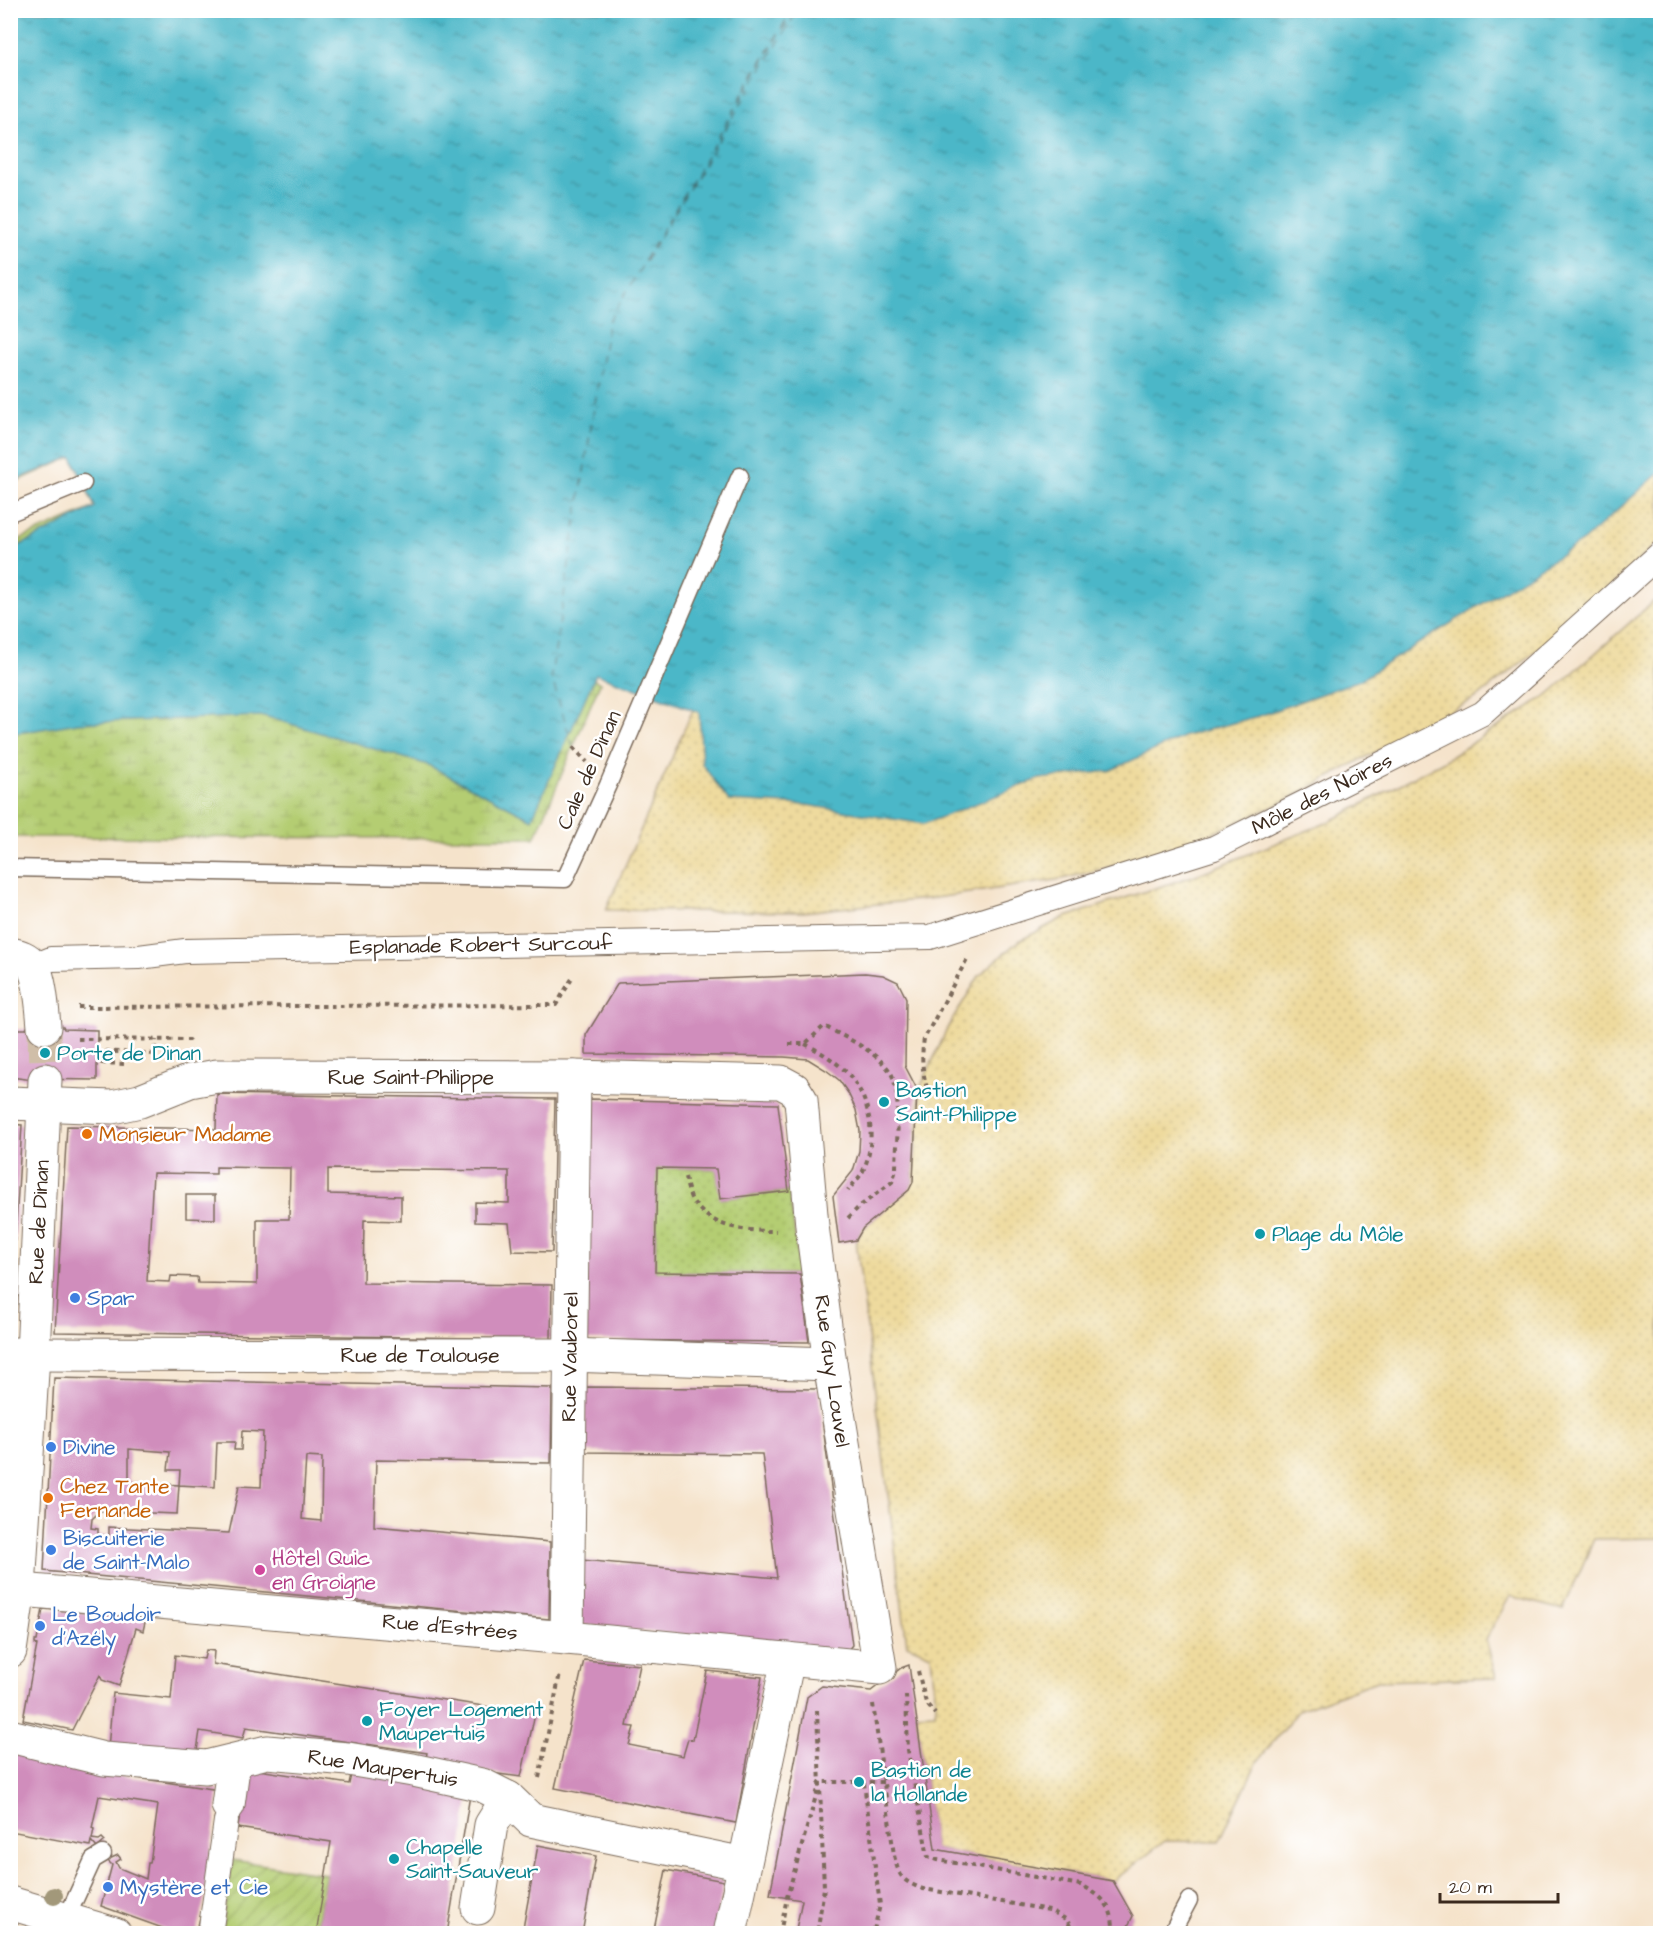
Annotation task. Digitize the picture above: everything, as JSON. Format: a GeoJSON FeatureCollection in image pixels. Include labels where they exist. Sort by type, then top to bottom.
{"type":"FeatureCollection","features":[{"type":"Feature","properties":{"kind":"street","name":"Môle des Noires"},"geometry":{"type":"LineString","coordinates":[[930,937],[1214,848],[1483,713],[1660,554]]}},
{"type":"Feature","properties":{"kind":"street","name":"Esplanade Robert Surcouf"},"geometry":{"type":"LineString","coordinates":[[22,960],[139,957],[185,951],[930,937]]}},
{"type":"Feature","properties":{"kind":"street"},"geometry":{"type":"LineString","coordinates":[[22,960],[51,1024]]}},
{"type":"Feature","properties":{"kind":"street","name":"Rue Saint-Philippe"},"geometry":{"type":"LineString","coordinates":[[10,1104],[45,1093],[112,1107],[140,1101],[190,1081],[217,1076],[574,1077],[781,1082]]}},
{"type":"Feature","properties":{"kind":"street","name":"Rue Vauborel"},"geometry":{"type":"LineString","coordinates":[[567,1638],[574,1077]]}},
{"type":"Feature","properties":{"kind":"street","name":"Rue Guy Louvel"},"geometry":{"type":"LineString","coordinates":[[781,1082],[794,1089],[801,1100],[812,1226],[876,1682]]}},
{"type":"Feature","properties":{"kind":"street","name":"Rue de Dinan"},"geometry":{"type":"LineString","coordinates":[[10,1651],[15,1589],[22,1355],[45,1093]]}},
{"type":"Feature","properties":{"kind":"street","name":"Rue de Toulouse"},"geometry":{"type":"LineString","coordinates":[[22,1355],[569,1355],[830,1364]]}},
{"type":"Feature","properties":{"kind":"street","name":"Rue d'Estrées"},"geometry":{"type":"LineString","coordinates":[[15,1589],[788,1659],[876,1682]]}},
{"type":"Feature","properties":{"kind":"street"},"geometry":{"type":"LineString","coordinates":[[730,1934],[788,1659]]}},
{"type":"Feature","properties":{"kind":"street","name":"Rue Maupertuis"},"geometry":{"type":"LineString","coordinates":[[10,1736],[104,1759],[206,1767],[267,1752],[348,1759],[413,1770],[482,1785],[520,1809],[744,1864]]}},
{"type":"Feature","properties":{"kind":"street"},"geometry":{"type":"LineString","coordinates":[[210,1934],[234,1761]]}},
{"type":"Feature","properties":{"kind":"street"},"geometry":{"type":"LineString","coordinates":[[477,1908],[492,1825],[520,1809]]}},
{"type":"Feature","properties":{"kind":"street"},"geometry":{"type":"LineString","coordinates":[[10,1903],[92,1927]]}},
{"type":"Feature","properties":{"kind":"lane","name":"Cale de Dinan"},"geometry":{"type":"LineString","coordinates":[[10,868],[565,879],[740,476]]}},
{"type":"Feature","properties":{"kind":"lane"},"geometry":{"type":"LineString","coordinates":[[10,513],[83,483]]}},
{"type":"Feature","properties":{"kind":"lane"},"geometry":{"type":"LineString","coordinates":[[92,1927],[93,1860],[102,1854]]}},
{"type":"Feature","properties":{"kind":"lane"},"geometry":{"type":"LineString","coordinates":[[1171,1934],[1189,1900]]}},
{"type":"Feature","properties":{"kind":"path"},"geometry":{"type":"LineString","coordinates":[[927,1088],[921,1069],[924,1039],[975,946],[986,920]]}},
{"type":"Feature","properties":{"kind":"path"},"geometry":{"type":"LineString","coordinates":[[51,1024],[556,1005],[594,943]]}},
{"type":"Feature","properties":{"kind":"path"},"geometry":{"type":"LineString","coordinates":[[51,1024],[156,1040],[204,1041]]}},
{"type":"Feature","properties":{"kind":"path"},"geometry":{"type":"LineString","coordinates":[[804,1044],[824,1026],[869,1051],[890,1071],[897,1090],[896,1170],[892,1182],[860,1206],[848,1219],[846,1228]]}},
{"type":"Feature","properties":{"kind":"path"},"geometry":{"type":"LineString","coordinates":[[107,1064],[102,1064],[103,1051],[155,1054],[156,1040]]}},
{"type":"Feature","properties":{"kind":"path"},"geometry":{"type":"LineString","coordinates":[[782,1044],[804,1044],[824,1054],[850,1076],[866,1102],[871,1131],[868,1157],[861,1174],[841,1200]]}},
{"type":"Feature","properties":{"kind":"path"},"geometry":{"type":"LineString","coordinates":[[685,1177],[694,1203],[716,1222],[733,1228],[765,1231]]}},
{"type":"Feature","properties":{"kind":"path"},"geometry":{"type":"LineString","coordinates":[[520,1809],[567,1638]]}},
{"type":"Feature","properties":{"kind":"path"},"geometry":{"type":"LineString","coordinates":[[918,1670],[926,1703],[935,1714]]}},
{"type":"Feature","properties":{"kind":"path"},"geometry":{"type":"LineString","coordinates":[[876,1682],[884,1782],[898,1874],[907,1883],[923,1889],[1050,1910],[1067,1920],[1074,1934]]}},
{"type":"Feature","properties":{"kind":"path"},"geometry":{"type":"LineString","coordinates":[[906,1694],[908,1750],[928,1857],[1081,1886],[1093,1891],[1107,1903],[1113,1917],[1113,1934]]}},
{"type":"Feature","properties":{"kind":"path"},"geometry":{"type":"LineString","coordinates":[[817,1704],[824,1888],[817,1934]]}},
{"type":"Feature","properties":{"kind":"path"},"geometry":{"type":"LineString","coordinates":[[820,1782],[884,1782]]}},
{"type":"Feature","properties":{"kind":"path"},"geometry":{"type":"LineString","coordinates":[[780,1934],[787,1897],[820,1782]]}},
{"type":"Feature","properties":{"kind":"path"},"geometry":{"type":"LineString","coordinates":[[864,1783],[880,1905],[873,1934]]}},
{"type":"Feature","properties":{"kind":"green space"},"geometry":{"type":"Polygon","coordinates":[[[93,440],[536,643],[600,683],[535,838],[11,837],[11,543],[95,507],[72,457],[11,484],[11,447],[93,440]]]}},
{"type":"Feature","properties":{"kind":"green space"},"geometry":{"type":"Polygon","coordinates":[[[657,1168],[716,1169],[721,1199],[789,1191],[800,1274],[655,1272],[657,1168]]]}},
{"type":"Feature","properties":{"kind":"green space"},"geometry":{"type":"Polygon","coordinates":[[[232,1860],[326,1874],[316,1933],[221,1934],[232,1860]]]}},
{"type":"Feature","properties":{"kind":"sand"},"geometry":{"type":"Polygon","coordinates":[[[1660,11],[1660,540],[1576,619],[1479,696],[1283,802],[1204,837],[1133,861],[1062,879],[935,898],[803,912],[606,910],[785,497],[1660,11]]]}},
{"type":"Feature","properties":{"kind":"sand","name":"Plage du Môle"},"geometry":{"type":"Polygon","coordinates":[[[1660,596],[1660,1538],[1594,1539],[1563,1610],[1510,1596],[1486,1639],[1496,1678],[1377,1681],[1299,1710],[1257,1762],[1219,1842],[1165,1841],[1113,1881],[935,1849],[916,1714],[935,1713],[931,1655],[907,1645],[856,1240],[863,1228],[909,1190],[913,1182],[921,1086],[948,1027],[979,976],[1017,942],[1063,918],[1196,875],[1329,822],[1444,761],[1549,694],[1660,596]]]}},
{"type":"Feature","properties":{"kind":"water"},"geometry":{"type":"Polygon","coordinates":[[[11,11],[1660,11],[1660,472],[1583,541],[1360,680],[1262,715],[1185,736],[1109,771],[1039,779],[924,824],[807,805],[729,801],[702,764],[699,712],[596,674],[532,819],[428,765],[264,716],[78,723],[11,734],[11,550],[95,507],[72,457],[11,482],[11,11]]]}},
{"type":"Feature","properties":{"kind":"building","name":"Bastion Saint-Philippe"},"geometry":{"type":"Polygon","coordinates":[[[865,973],[883,975],[898,982],[906,998],[905,1066],[917,1089],[913,1182],[909,1190],[863,1228],[856,1240],[839,1243],[833,1196],[853,1171],[859,1151],[860,1131],[856,1110],[848,1093],[839,1080],[826,1070],[808,1059],[784,1057],[586,1054],[586,1035],[618,983],[865,973]]]}},
{"type":"Feature","properties":{"kind":"building"},"geometry":{"type":"Polygon","coordinates":[[[27,1027],[97,1030],[97,1080],[10,1077],[10,1029],[26,1029],[27,1027]]]}},
{"type":"Feature","properties":{"kind":"building"},"geometry":{"type":"Polygon","coordinates":[[[217,1094],[555,1099],[552,1252],[512,1251],[509,1223],[475,1222],[475,1202],[509,1203],[509,1171],[328,1169],[328,1194],[401,1196],[401,1221],[364,1220],[363,1283],[552,1285],[551,1339],[55,1332],[67,1126],[216,1129],[217,1094]],[[216,1167],[216,1174],[153,1173],[147,1281],[170,1282],[171,1276],[197,1277],[198,1283],[257,1284],[257,1219],[289,1219],[290,1168],[216,1167]]]}},
{"type":"Feature","properties":{"kind":"building"},"geometry":{"type":"Polygon","coordinates":[[[590,1099],[778,1104],[789,1191],[720,1199],[716,1169],[657,1168],[655,1272],[800,1274],[809,1342],[585,1340],[590,1099]]]}},
{"type":"Feature","properties":{"kind":"building"},"geometry":{"type":"Polygon","coordinates":[[[10,1124],[22,1125],[12,1289],[10,1289],[10,1124]]]}},
{"type":"Feature","properties":{"kind":"building"},"geometry":{"type":"Polygon","coordinates":[[[186,1195],[215,1195],[215,1219],[186,1218],[186,1195]]]}},
{"type":"Feature","properties":{"kind":"building"},"geometry":{"type":"Polygon","coordinates":[[[54,1378],[552,1388],[551,1463],[376,1460],[374,1526],[550,1542],[549,1619],[44,1571],[54,1378]],[[242,1431],[241,1450],[234,1450],[235,1442],[217,1442],[215,1487],[179,1485],[177,1514],[97,1511],[92,1519],[91,1528],[98,1529],[98,1535],[109,1536],[109,1527],[229,1533],[239,1486],[261,1487],[263,1432],[242,1431]],[[129,1449],[129,1482],[179,1485],[180,1470],[168,1470],[170,1452],[129,1449]],[[306,1457],[302,1519],[321,1521],[322,1458],[306,1457]]]}},
{"type":"Feature","properties":{"kind":"building"},"geometry":{"type":"Polygon","coordinates":[[[585,1387],[818,1389],[852,1645],[847,1651],[581,1625],[582,1560],[777,1578],[762,1454],[584,1452],[585,1387]]]}},
{"type":"Feature","properties":{"kind":"building"},"geometry":{"type":"Polygon","coordinates":[[[43,1609],[146,1618],[143,1631],[136,1628],[119,1686],[102,1680],[100,1675],[72,1730],[23,1720],[37,1645],[35,1641],[37,1641],[43,1609]]]}},
{"type":"Feature","properties":{"kind":"building","name":"Foyer Logement Maupertuis"},"geometry":{"type":"Polygon","coordinates":[[[206,1650],[214,1651],[213,1664],[535,1714],[521,1777],[425,1764],[427,1753],[246,1727],[243,1738],[200,1731],[196,1757],[108,1748],[113,1693],[171,1699],[175,1655],[204,1659],[206,1650]]]}},
{"type":"Feature","properties":{"kind":"building"},"geometry":{"type":"Polygon","coordinates":[[[584,1660],[640,1665],[627,1726],[634,1727],[629,1745],[683,1756],[688,1739],[693,1740],[707,1671],[762,1677],[736,1823],[555,1788],[584,1660]]]}},
{"type":"Feature","properties":{"kind":"building","name":"Bastion de la Hollande"},"geometry":{"type":"Polygon","coordinates":[[[909,1665],[935,1849],[1113,1881],[1133,1916],[1124,1934],[795,1934],[802,1900],[770,1895],[807,1697],[822,1686],[871,1691],[901,1668],[909,1665]]]}},
{"type":"Feature","properties":{"kind":"building"},"geometry":{"type":"Polygon","coordinates":[[[15,1751],[103,1773],[219,1790],[204,1901],[196,1934],[179,1934],[101,1906],[112,1865],[107,1860],[118,1855],[121,1859],[116,1862],[119,1868],[146,1879],[158,1805],[99,1796],[92,1839],[102,1838],[105,1841],[97,1848],[91,1841],[90,1846],[10,1831],[10,1775],[15,1751]]]}},
{"type":"Feature","properties":{"kind":"building","name":"Chapelle Saint-Sauveur"},"geometry":{"type":"Polygon","coordinates":[[[246,1768],[349,1784],[352,1770],[470,1795],[447,1934],[316,1934],[331,1842],[238,1828],[246,1768]]]}},
{"type":"Feature","properties":{"kind":"building"},"geometry":{"type":"Polygon","coordinates":[[[538,1845],[596,1856],[582,1934],[522,1934],[538,1845]]]}},
{"type":"Feature","properties":{"kind":"building"},"geometry":{"type":"Polygon","coordinates":[[[666,1870],[724,1881],[714,1934],[644,1934],[645,1929],[654,1930],[666,1870]]]}},
{"type":"Feature","properties":{"kind":"ferry route"},"geometry":{"type":"LineString","coordinates":[[739,100],[792,10]]}},
{"type":"Feature","properties":{"kind":"ferry route"},"geometry":{"type":"LineString","coordinates":[[660,234],[794,10]]}},
{"type":"Feature","properties":{"kind":"ferry route"},"geometry":{"type":"LineString","coordinates":[[573,747],[551,676],[608,322],[798,10]]}},
{"type":"Feature","properties":{"kind":"ferry route"},"geometry":{"type":"LineString","coordinates":[[644,260],[659,236]]}},
{"type":"Feature","properties":{"kind":"tunnel"},"geometry":{"type":"LineString","coordinates":[[44,1027],[45,1080]]}},
{"type":"Feature","properties":{"kind":"place","name":"Porte de Dinan"},"geometry":{"type":"Point","coordinates":[45,1053]}},
{"type":"Feature","properties":{"kind":"place","name":"Bastion Saint-Philippe"},"geometry":{"type":"Point","coordinates":[884,1102]}},
{"type":"Feature","properties":{"kind":"place","name":"Monsieur Madame"},"geometry":{"type":"Point","coordinates":[87,1134]}},
{"type":"Feature","properties":{"kind":"place","name":"Plage du Môle"},"geometry":{"type":"Point","coordinates":[1260,1234]}},
{"type":"Feature","properties":{"kind":"place","name":"Spar"},"geometry":{"type":"Point","coordinates":[75,1298]}},
{"type":"Feature","properties":{"kind":"place","name":"Divine"},"geometry":{"type":"Point","coordinates":[51,1447]}},
{"type":"Feature","properties":{"kind":"place","name":"Chez Tante Fernande"},"geometry":{"type":"Point","coordinates":[48,1498]}},
{"type":"Feature","properties":{"kind":"place","name":"Biscuiterie de Saint-Malo"},"geometry":{"type":"Point","coordinates":[51,1550]}},
{"type":"Feature","properties":{"kind":"place","name":"Hôtel Quic en Groigne"},"geometry":{"type":"Point","coordinates":[260,1570]}},
{"type":"Feature","properties":{"kind":"place","name":"Le Boudoir d'Azély"},"geometry":{"type":"Point","coordinates":[40,1626]}},
{"type":"Feature","properties":{"kind":"place","name":"Foyer Logement Maupertuis"},"geometry":{"type":"Point","coordinates":[367,1721]}},
{"type":"Feature","properties":{"kind":"place","name":"Bastion de la Hollande"},"geometry":{"type":"Point","coordinates":[859,1782]}},
{"type":"Feature","properties":{"kind":"place","name":"Chapelle Saint-Sauveur"},"geometry":{"type":"Point","coordinates":[394,1859]}},
{"type":"Feature","properties":{"kind":"place","name":"Mystère et Cie"},"geometry":{"type":"Point","coordinates":[108,1887]}}]}
